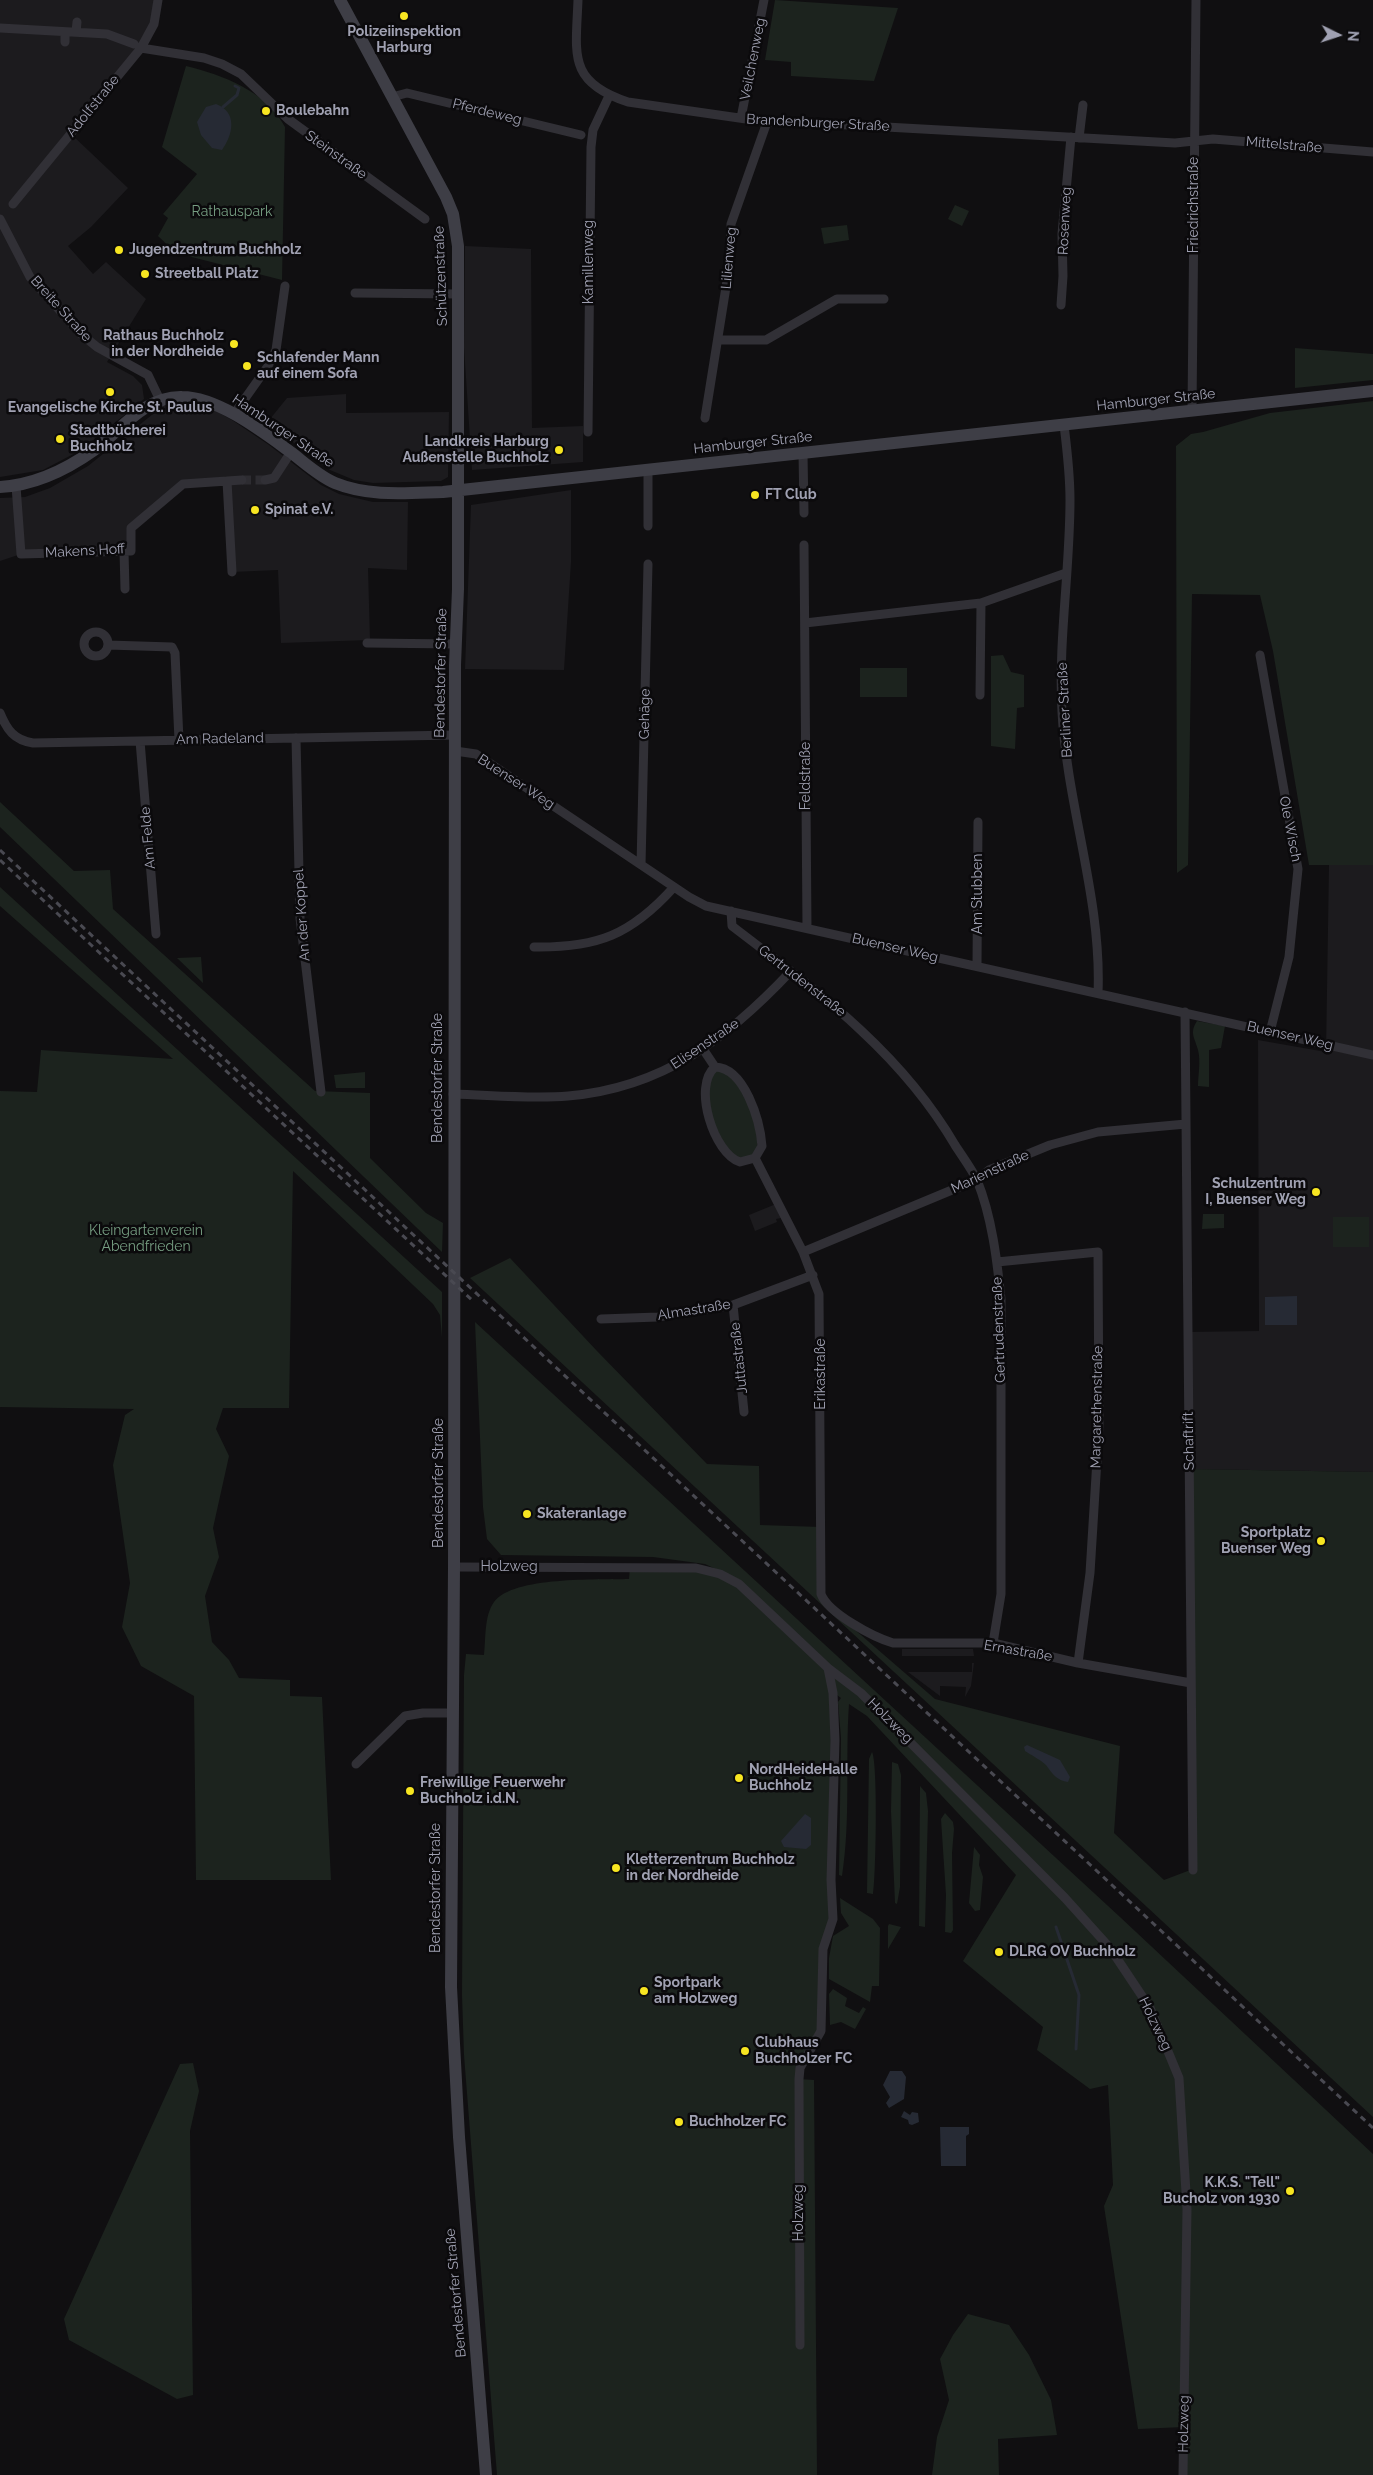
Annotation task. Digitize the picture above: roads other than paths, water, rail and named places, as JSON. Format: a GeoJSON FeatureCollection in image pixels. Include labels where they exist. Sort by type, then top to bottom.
{"type":"FeatureCollection","features":[{"type":"Feature","properties":{"kind":"street","name":"Adolfstraße"},"geometry":{"type":"LineString","coordinates":[[13,204],[154,24],[158,0]]}},
{"type":"Feature","properties":{"kind":"street","name":"Schützenstraße"},"geometry":{"type":"LineString","coordinates":[[340,0],[453,214],[458,246],[459,490]]}},
{"type":"Feature","properties":{"kind":"street","name":"Brandenburger Straße"},"geometry":{"type":"LineString","coordinates":[[578,0],[575,53],[579,68],[586,78],[609,96],[628,102],[767,122],[859,125],[1176,143],[1195,141]]}},
{"type":"Feature","properties":{"kind":"street","name":"Veilchenweg"},"geometry":{"type":"LineString","coordinates":[[741,118],[764,0]]}},
{"type":"Feature","properties":{"kind":"street","name":"Friedrichstraße"},"geometry":{"type":"LineString","coordinates":[[1192,411],[1196,0]]}},
{"type":"Feature","properties":{"kind":"street"},"geometry":{"type":"LineString","coordinates":[[76,32],[77,22]]}},
{"type":"Feature","properties":{"kind":"street","name":"Steinstraße"},"geometry":{"type":"LineString","coordinates":[[0,28],[107,34],[138,46],[204,58],[222,64],[242,74],[288,119],[425,219]]}},
{"type":"Feature","properties":{"kind":"street"},"geometry":{"type":"LineString","coordinates":[[64,42],[65,32]]}},
{"type":"Feature","properties":{"kind":"street","name":"Pferdeweg"},"geometry":{"type":"LineString","coordinates":[[392,97],[407,93],[581,135]]}},
{"type":"Feature","properties":{"kind":"street","name":"Kamillenweg"},"geometry":{"type":"LineString","coordinates":[[588,432],[591,147],[593,130],[609,96]]}},
{"type":"Feature","properties":{"kind":"street"},"geometry":{"type":"LineString","coordinates":[[1075,137],[1083,105]]}},
{"type":"Feature","properties":{"kind":"street","name":"Lilienweg"},"geometry":{"type":"LineString","coordinates":[[705,418],[730,262],[731,224],[767,122]]}},
{"type":"Feature","properties":{"kind":"street","name":"Rosenweg"},"geometry":{"type":"LineString","coordinates":[[1061,305],[1063,276],[1062,234],[1075,137]]}},
{"type":"Feature","properties":{"kind":"street","name":"Mittelstraße"},"geometry":{"type":"LineString","coordinates":[[1195,141],[1213,139],[1373,152]]}},
{"type":"Feature","properties":{"kind":"street","name":"Breite Straße"},"geometry":{"type":"LineString","coordinates":[[0,219],[36,285],[96,348],[148,375],[160,400]]}},
{"type":"Feature","properties":{"kind":"street"},"geometry":{"type":"LineString","coordinates":[[234,414],[268,366],[276,350],[284,286]]}},
{"type":"Feature","properties":{"kind":"street"},"geometry":{"type":"LineString","coordinates":[[355,293],[458,294]]}},
{"type":"Feature","properties":{"kind":"street"},"geometry":{"type":"LineString","coordinates":[[719,340],[766,340],[837,299],[884,299]]}},
{"type":"Feature","properties":{"kind":"street","name":"Hamburger Straße"},"geometry":{"type":"LineString","coordinates":[[160,400],[183,397],[209,402],[234,414],[291,452],[318,474],[333,482],[356,490],[393,493],[459,490],[1373,391]]}},
{"type":"Feature","properties":{"kind":"street"},"geometry":{"type":"LineString","coordinates":[[0,487],[16,486],[50,476],[65,468],[94,450],[145,408],[160,400]]}},
{"type":"Feature","properties":{"kind":"street","name":"Berliner Straße"},"geometry":{"type":"LineString","coordinates":[[1064,425],[1070,500],[1062,655],[1062,714],[1068,768],[1100,957],[1098,993]]}},
{"type":"Feature","properties":{"kind":"street"},"geometry":{"type":"LineString","coordinates":[[266,480],[274,478],[291,452]]}},
{"type":"Feature","properties":{"kind":"street"},"geometry":{"type":"LineString","coordinates":[[803,453],[804,513]]}},
{"type":"Feature","properties":{"kind":"street"},"geometry":{"type":"LineString","coordinates":[[648,470],[648,526]]}},
{"type":"Feature","properties":{"kind":"street","name":"Makens Hoff"},"geometry":{"type":"LineString","coordinates":[[16,486],[21,554],[131,551],[131,528],[183,484],[242,480]]}},
{"type":"Feature","properties":{"kind":"street"},"geometry":{"type":"LineString","coordinates":[[227,481],[232,572]]}},
{"type":"Feature","properties":{"kind":"street","name":"Bendestorfer Straße"},"geometry":{"type":"LineString","coordinates":[[459,490],[455,735],[453,1094],[454,1567],[450,1970],[453,2053],[486,2475]]}},
{"type":"Feature","properties":{"kind":"street","name":"Feldstraße"},"geometry":{"type":"LineString","coordinates":[[804,545],[807,928]]}},
{"type":"Feature","properties":{"kind":"street"},"geometry":{"type":"LineString","coordinates":[[124,551],[125,590]]}},
{"type":"Feature","properties":{"kind":"street","name":"Gehäge"},"geometry":{"type":"LineString","coordinates":[[641,865],[648,564]]}},
{"type":"Feature","properties":{"kind":"street"},"geometry":{"type":"LineString","coordinates":[[805,623],[981,603],[1066,573]]}},
{"type":"Feature","properties":{"kind":"street"},"geometry":{"type":"LineString","coordinates":[[980,695],[981,603]]}},
{"type":"Feature","properties":{"kind":"street"},"geometry":{"type":"LineString","coordinates":[[367,643],[456,644]]}},
{"type":"Feature","properties":{"kind":"street"},"geometry":{"type":"LineString","coordinates":[[108,645],[172,647],[174,653],[179,740]]}},
{"type":"Feature","properties":{"kind":"street","name":"Ole Wisch"},"geometry":{"type":"LineString","coordinates":[[1260,655],[1298,869],[1289,957],[1270,1032]]}},
{"type":"Feature","properties":{"kind":"street","name":"Am Radeland"},"geometry":{"type":"LineString","coordinates":[[0,713],[11,734],[26,742],[455,735]]}},
{"type":"Feature","properties":{"kind":"street","name":"An der Koppel"},"geometry":{"type":"LineString","coordinates":[[296,738],[300,918],[321,1092]]}},
{"type":"Feature","properties":{"kind":"street","name":"Am Felde"},"geometry":{"type":"LineString","coordinates":[[140,741],[156,934]]}},
{"type":"Feature","properties":{"kind":"street","name":"Buenser Weg"},"geometry":{"type":"LineString","coordinates":[[455,751],[476,754],[674,887],[706,906],[1373,1055]]}},
{"type":"Feature","properties":{"kind":"street","name":"Am Stubben"},"geometry":{"type":"LineString","coordinates":[[977,966],[978,822]]}},
{"type":"Feature","properties":{"kind":"street"},"geometry":{"type":"LineString","coordinates":[[534,947],[582,945],[610,938],[639,921],[674,887]]}},
{"type":"Feature","properties":{"kind":"street","name":"Gertrudenstraße"},"geometry":{"type":"LineString","coordinates":[[731,911],[732,926],[857,1025],[907,1076],[943,1124],[976,1180],[997,1262],[1001,1299],[1001,1594],[994,1643]]}},
{"type":"Feature","properties":{"kind":"street","name":"Elisenstraße"},"geometry":{"type":"LineString","coordinates":[[453,1094],[568,1096],[633,1082],[667,1070],[703,1049],[753,1011],[791,971]]}},
{"type":"Feature","properties":{"kind":"street","name":"Schaftrift"},"geometry":{"type":"LineString","coordinates":[[1185,1012],[1193,1870]]}},
{"type":"Feature","properties":{"kind":"street"},"geometry":{"type":"LineString","coordinates":[[703,1049],[715,1067],[727,1069],[739,1079],[753,1109],[762,1146],[755,1158],[740,1162],[727,1156],[720,1147],[705,1099],[705,1080],[715,1067]]}},
{"type":"Feature","properties":{"kind":"street","name":"Marienstraße"},"geometry":{"type":"LineString","coordinates":[[803,1252],[976,1180],[989,1170],[1050,1145],[1098,1132],[1186,1124]]}},
{"type":"Feature","properties":{"kind":"street","name":"Erikastraße"},"geometry":{"type":"LineString","coordinates":[[755,1158],[803,1252],[813,1274],[819,1294],[821,1315],[821,1594],[824,1603]]}},
{"type":"Feature","properties":{"kind":"street","name":"Margarethenstraße"},"geometry":{"type":"LineString","coordinates":[[997,1262],[1098,1252],[1098,1427],[1090,1573],[1078,1663]]}},
{"type":"Feature","properties":{"kind":"street","name":"Almastraße"},"geometry":{"type":"LineString","coordinates":[[600,1319],[658,1317],[733,1305],[813,1274]]}},
{"type":"Feature","properties":{"kind":"street","name":"Juttastraße"},"geometry":{"type":"LineString","coordinates":[[733,1305],[744,1412]]}},
{"type":"Feature","properties":{"kind":"street","name":"Holzweg"},"geometry":{"type":"LineString","coordinates":[[454,1567],[696,1568],[720,1574],[739,1584],[828,1668],[861,1693],[1065,1898],[1110,1948],[1150,2008],[1179,2078],[1187,2182],[1183,2475]]}},
{"type":"Feature","properties":{"kind":"street","name":"Ernastraße"},"geometry":{"type":"LineString","coordinates":[[824,1603],[884,1640],[893,1642],[994,1643],[1078,1663],[1191,1683]]}},
{"type":"Feature","properties":{"kind":"street","name":"Holzweg"},"geometry":{"type":"LineString","coordinates":[[800,2345],[799,2079],[800,2068],[821,2031],[823,1949],[833,1919],[831,1880],[835,1740],[833,1693],[828,1668]]}},
{"type":"Feature","properties":{"kind":"street"},"geometry":{"type":"LineString","coordinates":[[356,1764],[405,1716],[423,1713],[452,1713]]}},
{"type":"Feature","properties":{"kind":"waterway"},"geometry":{"type":"LineString","coordinates":[[223,107],[237,95],[239,88],[235,86]]}},
{"type":"Feature","properties":{"kind":"waterway"},"geometry":{"type":"LineString","coordinates":[[1056,1927],[1079,1995],[1076,2049]]}},
{"type":"Feature","properties":{"kind":"tunnel"},"geometry":{"type":"LineString","coordinates":[[242,480],[265,480]]}},
{"type":"Feature","properties":{"kind":"railway"},"geometry":{"type":"LineString","coordinates":[[0,850],[1373,2128]]}},
{"type":"Feature","properties":{"kind":"railway"},"geometry":{"type":"LineString","coordinates":[[0,860],[474,1302]]}},
{"type":"Feature","properties":{"kind":"place","name":"Polizeiinspektion Harburg"},"geometry":{"type":"Point","coordinates":[404,16]}},
{"type":"Feature","properties":{"kind":"place","name":"Boulebahn"},"geometry":{"type":"Point","coordinates":[266,111]}},
{"type":"Feature","properties":{"kind":"place","name":"Jugendzentrum Buchholz"},"geometry":{"type":"Point","coordinates":[119,250]}},
{"type":"Feature","properties":{"kind":"place","name":"Streetball Platz"},"geometry":{"type":"Point","coordinates":[145,274]}},
{"type":"Feature","properties":{"kind":"place","name":"Rathaus Buchholz in der Nordheide"},"geometry":{"type":"Point","coordinates":[234,344]}},
{"type":"Feature","properties":{"kind":"place","name":"Schlafender Mann auf einem Sofa"},"geometry":{"type":"Point","coordinates":[247,366]}},
{"type":"Feature","properties":{"kind":"place","name":"Evangelische Kirche St. Paulus"},"geometry":{"type":"Point","coordinates":[110,392]}},
{"type":"Feature","properties":{"kind":"place","name":"Stadtbücherei Buchholz"},"geometry":{"type":"Point","coordinates":[60,439]}},
{"type":"Feature","properties":{"kind":"place","name":"Landkreis Harburg Außenstelle Buchholz"},"geometry":{"type":"Point","coordinates":[559,450]}},
{"type":"Feature","properties":{"kind":"place","name":"FT Club"},"geometry":{"type":"Point","coordinates":[755,495]}},
{"type":"Feature","properties":{"kind":"place","name":"Spinat e.V."},"geometry":{"type":"Point","coordinates":[255,510]}},
{"type":"Feature","properties":{"kind":"place","name":"Schulzentrum I, Buenser Weg"},"geometry":{"type":"Point","coordinates":[1316,1192]}},
{"type":"Feature","properties":{"kind":"place","name":"Skateranlage"},"geometry":{"type":"Point","coordinates":[527,1514]}},
{"type":"Feature","properties":{"kind":"place","name":"Sportplatz Buenser Weg"},"geometry":{"type":"Point","coordinates":[1321,1541]}},
{"type":"Feature","properties":{"kind":"place","name":"NordHeideHalle Buchholz"},"geometry":{"type":"Point","coordinates":[739,1778]}},
{"type":"Feature","properties":{"kind":"place","name":"Freiwillige Feuerwehr Buchholz i.d.N."},"geometry":{"type":"Point","coordinates":[410,1791]}},
{"type":"Feature","properties":{"kind":"place","name":"Kletterzentrum Buchholz in der Nordheide"},"geometry":{"type":"Point","coordinates":[616,1868]}},
{"type":"Feature","properties":{"kind":"place","name":"DLRG OV Buchholz"},"geometry":{"type":"Point","coordinates":[999,1952]}},
{"type":"Feature","properties":{"kind":"place","name":"Sportpark am Holzweg"},"geometry":{"type":"Point","coordinates":[644,1991]}},
{"type":"Feature","properties":{"kind":"place","name":"Clubhaus Buchholzer FC"},"geometry":{"type":"Point","coordinates":[745,2051]}},
{"type":"Feature","properties":{"kind":"place","name":"Buchholzer FC"},"geometry":{"type":"Point","coordinates":[679,2122]}},
{"type":"Feature","properties":{"kind":"place","name":"K.K.S. \"Tell\" Bucholz von 1930"},"geometry":{"type":"Point","coordinates":[1290,2191]}},
{"type":"Feature","properties":{"kind":"park label","name":"Rathauspark"},"geometry":{"type":"Point","coordinates":[232,212]}},
{"type":"Feature","properties":{"kind":"park label","name":"Kleingartenverein Abendfrieden"},"geometry":{"type":"Point","coordinates":[146,1240]}}]}
